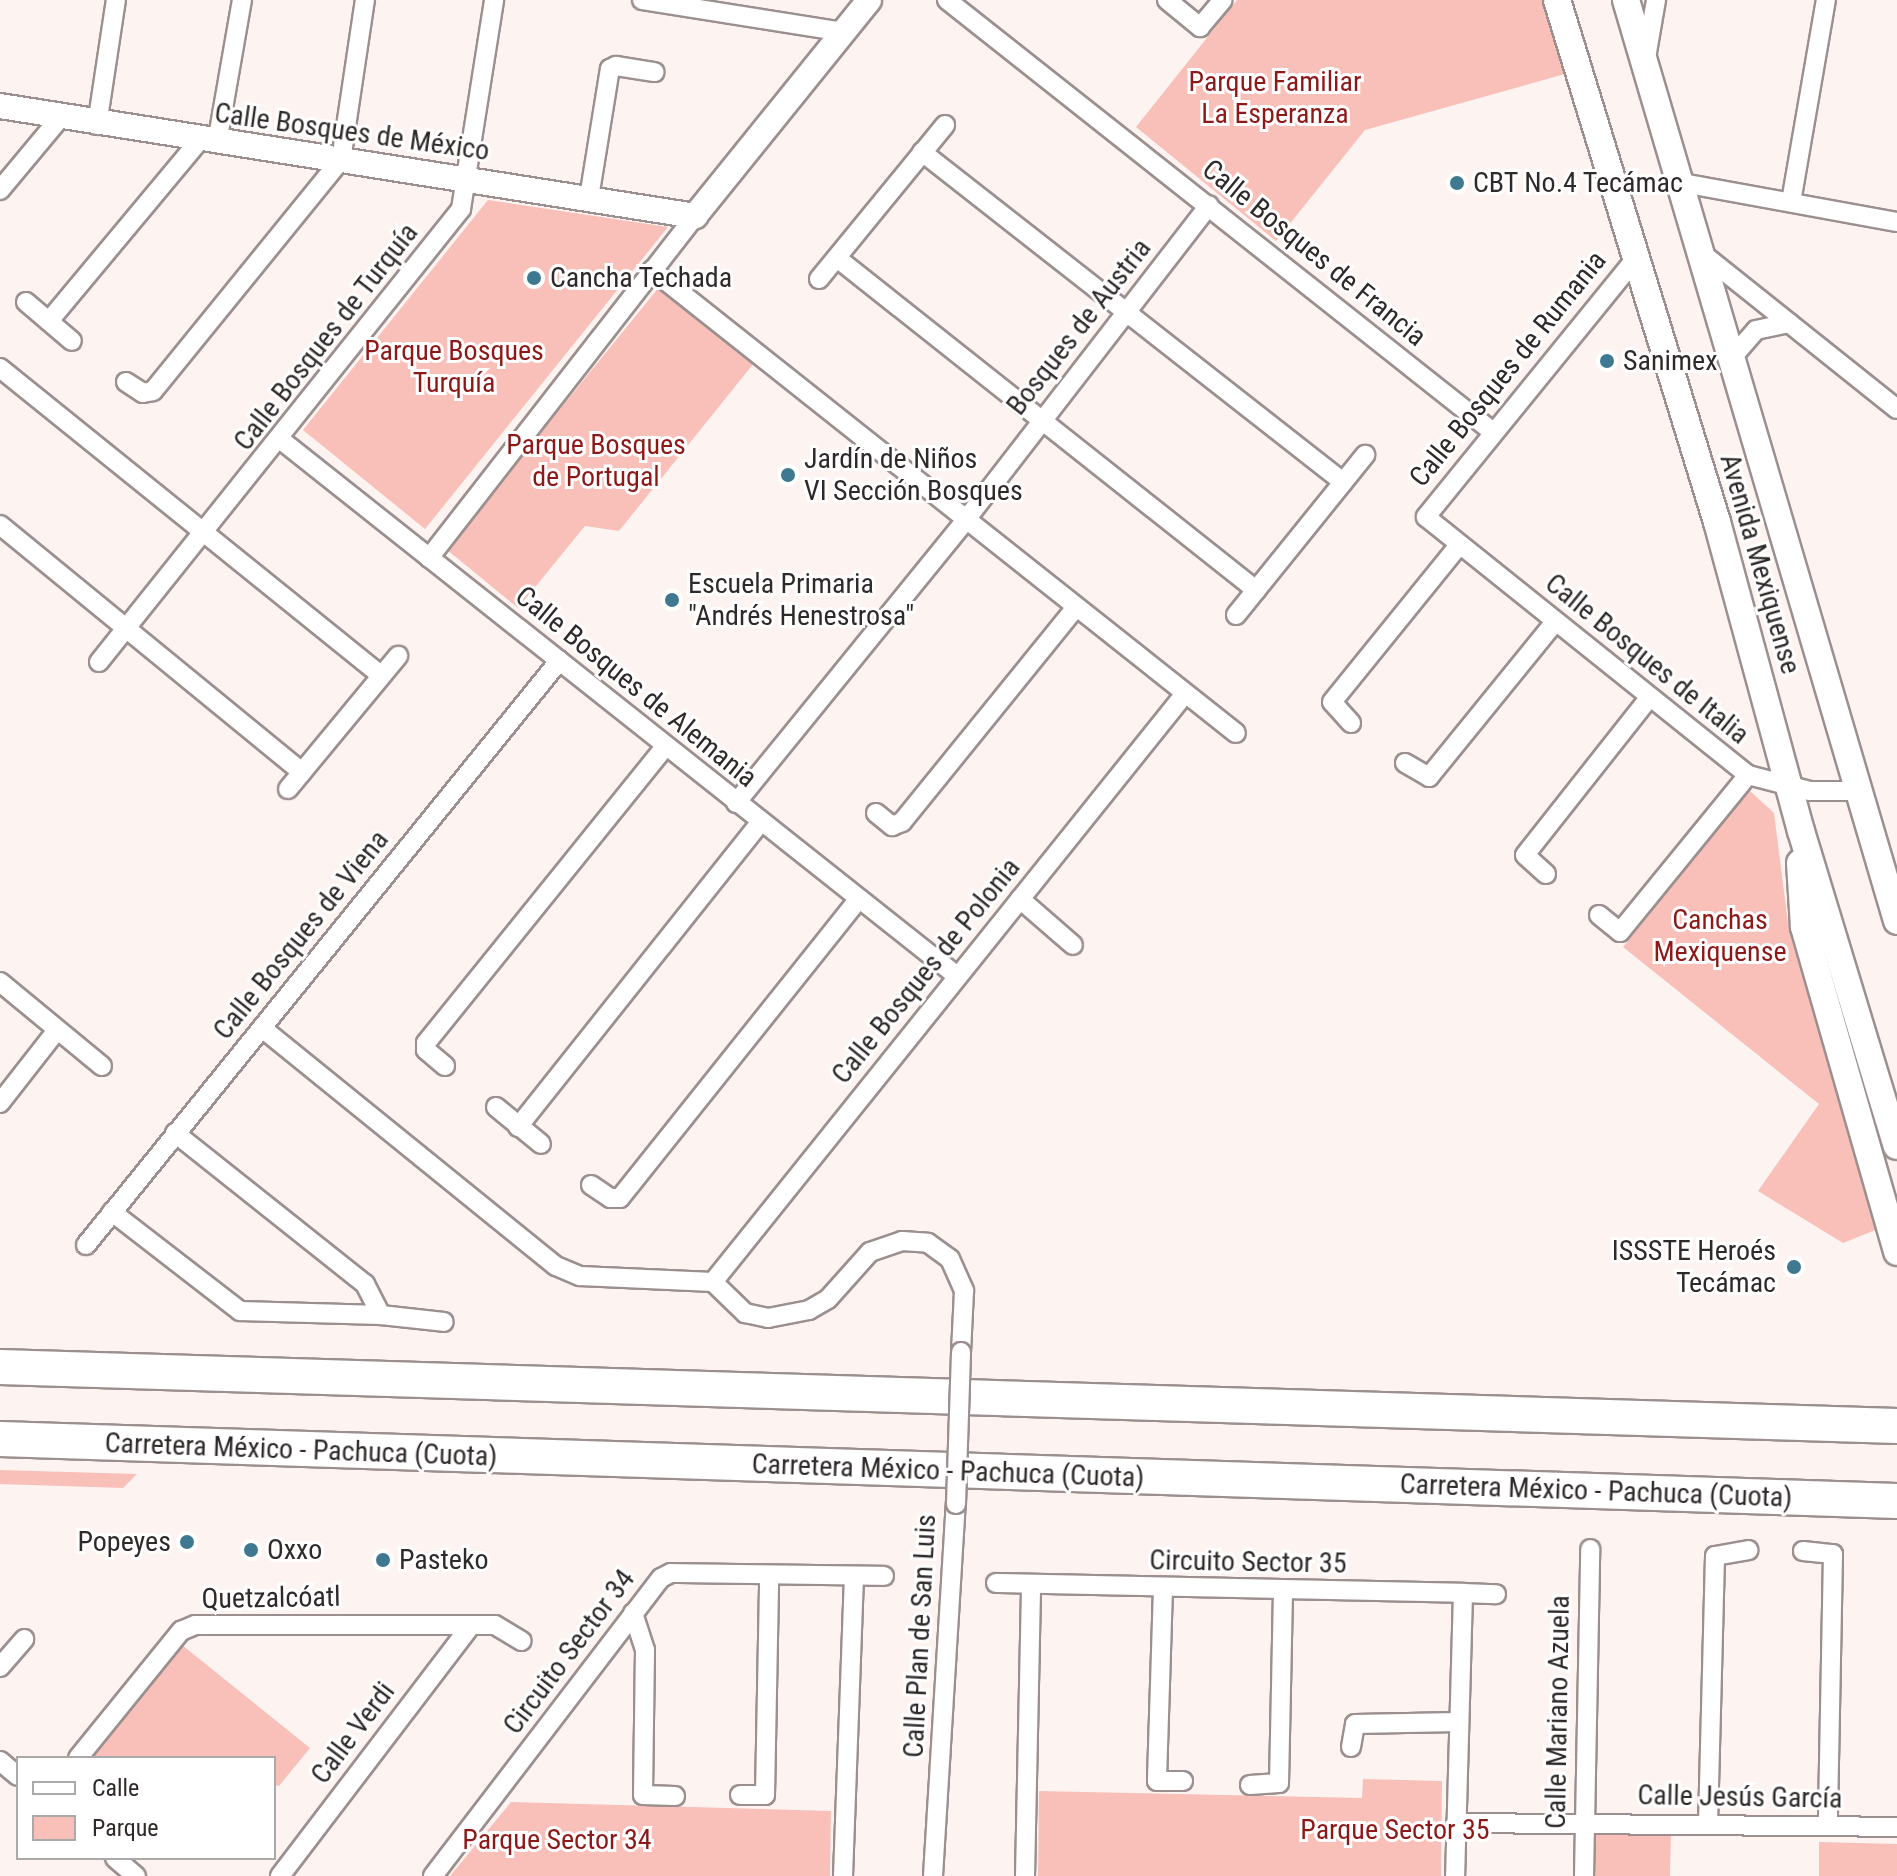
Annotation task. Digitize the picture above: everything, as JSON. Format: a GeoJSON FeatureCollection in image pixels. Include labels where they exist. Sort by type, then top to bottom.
{"type":"FeatureCollection","features":[{"type":"Feature","properties":{"kind":"highway"},"geometry":{"type":"LineString","coordinates":[[0,1367],[1897,1426]]}},
{"type":"Feature","properties":{"kind":"highway","name":"Carretera México - Pachuca (Cuota)"},"geometry":{"type":"LineString","coordinates":[[0,1439],[1897,1501]]}},
{"type":"Feature","properties":{"kind":"main road","name":"Avenida Mexiquense"},"geometry":{"type":"LineString","coordinates":[[1557,0],[1717,522],[1788,786],[1897,1146]]}},
{"type":"Feature","properties":{"kind":"main road","name":"Avenida Mexiquense"},"geometry":{"type":"LineString","coordinates":[[1626,0],[1729,361],[1897,921]]}},
{"type":"Feature","properties":{"kind":"main road"},"geometry":{"type":"LineString","coordinates":[[1801,831],[1804,927],[1897,1252]]}},
{"type":"Feature","properties":{"kind":"street"},"geometry":{"type":"LineString","coordinates":[[97,125],[116,0]]}},
{"type":"Feature","properties":{"kind":"street"},"geometry":{"type":"LineString","coordinates":[[49,321],[209,142],[242,0]]}},
{"type":"Feature","properties":{"kind":"street"},"geometry":{"type":"LineString","coordinates":[[126,382],[143,393],[153,391],[341,160],[365,0]]}},
{"type":"Feature","properties":{"kind":"street","name":"Calle Bosques de Turquía"},"geometry":{"type":"LineString","coordinates":[[99,662],[281,440],[461,209],[494,0]]}},
{"type":"Feature","properties":{"kind":"street"},"geometry":{"type":"LineString","coordinates":[[642,0],[843,32]]}},
{"type":"Feature","properties":{"kind":"street"},"geometry":{"type":"LineString","coordinates":[[429,558],[652,270],[869,0]]}},
{"type":"Feature","properties":{"kind":"street","name":"Calle Bosques de Francia"},"geometry":{"type":"LineString","coordinates":[[947,0],[1493,432]]}},
{"type":"Feature","properties":{"kind":"street"},"geometry":{"type":"LineString","coordinates":[[1167,0],[1200,27],[1223,0]]}},
{"type":"Feature","properties":{"kind":"street"},"geometry":{"type":"LineString","coordinates":[[1645,64],[1656,0]]}},
{"type":"Feature","properties":{"kind":"street"},"geometry":{"type":"LineString","coordinates":[[1791,202],[1826,0]]}},
{"type":"Feature","properties":{"kind":"street"},"geometry":{"type":"LineString","coordinates":[[589,198],[610,69],[616,66],[655,72]]}},
{"type":"Feature","properties":{"kind":"street","name":"Calle Bosques de México"},"geometry":{"type":"LineString","coordinates":[[0,106],[97,125],[695,216]]}},
{"type":"Feature","properties":{"kind":"street"},"geometry":{"type":"LineString","coordinates":[[0,190],[60,118]]}},
{"type":"Feature","properties":{"kind":"street"},"geometry":{"type":"LineString","coordinates":[[819,279],[945,125]]}},
{"type":"Feature","properties":{"kind":"street"},"geometry":{"type":"LineString","coordinates":[[922,152],[1343,482]]}},
{"type":"Feature","properties":{"kind":"street"},"geometry":{"type":"LineString","coordinates":[[1677,182],[1897,222]]}},
{"type":"Feature","properties":{"kind":"street","name":"Bosques de Austria"},"geometry":{"type":"LineString","coordinates":[[736,803],[965,521],[1209,205]]}},
{"type":"Feature","properties":{"kind":"street"},"geometry":{"type":"LineString","coordinates":[[1697,250],[1897,409]]}},
{"type":"Feature","properties":{"kind":"street","name":"Calle Bosques de Rumania"},"geometry":{"type":"LineString","coordinates":[[1426,517],[1637,257]]}},
{"type":"Feature","properties":{"kind":"street"},"geometry":{"type":"LineString","coordinates":[[837,258],[1256,590]]}},
{"type":"Feature","properties":{"kind":"street"},"geometry":{"type":"LineString","coordinates":[[652,270],[1184,695],[1236,733]]}},
{"type":"Feature","properties":{"kind":"street"},"geometry":{"type":"LineString","coordinates":[[26,302],[72,341]]}},
{"type":"Feature","properties":{"kind":"street"},"geometry":{"type":"LineString","coordinates":[[1729,361],[1756,330],[1789,323]]}},
{"type":"Feature","properties":{"kind":"street"},"geometry":{"type":"LineString","coordinates":[[0,368],[381,675]]}},
{"type":"Feature","properties":{"kind":"street","name":"Calle Bosques de Alemania"},"geometry":{"type":"LineString","coordinates":[[281,440],[957,976]]}},
{"type":"Feature","properties":{"kind":"street"},"geometry":{"type":"LineString","coordinates":[[1236,615],[1365,455]]}},
{"type":"Feature","properties":{"kind":"street","name":"Calle Bosques de Italia"},"geometry":{"type":"LineString","coordinates":[[1426,517],[1748,775],[1788,786],[1856,791]]}},
{"type":"Feature","properties":{"kind":"street"},"geometry":{"type":"LineString","coordinates":[[0,525],[302,772]]}},
{"type":"Feature","properties":{"kind":"street"},"geometry":{"type":"LineString","coordinates":[[1351,723],[1332,702],[1459,545]]}},
{"type":"Feature","properties":{"kind":"street"},"geometry":{"type":"LineString","coordinates":[[876,813],[892,826],[902,822],[1075,608]]}},
{"type":"Feature","properties":{"kind":"street"},"geometry":{"type":"LineString","coordinates":[[1405,763],[1423,778],[1429,777],[1555,622]]}},
{"type":"Feature","properties":{"kind":"street"},"geometry":{"type":"LineString","coordinates":[[288,789],[398,656]]}},
{"type":"Feature","properties":{"kind":"street","name":"Calle Bosques de Viena"},"geometry":{"type":"LineString","coordinates":[[86,1245],[559,661]]}},
{"type":"Feature","properties":{"kind":"street","name":"Calle Bosques de Polonia"},"geometry":{"type":"LineString","coordinates":[[713,1282],[1184,695]]}},
{"type":"Feature","properties":{"kind":"street"},"geometry":{"type":"LineString","coordinates":[[1546,874],[1525,855],[1650,697]]}},
{"type":"Feature","properties":{"kind":"street"},"geometry":{"type":"LineString","coordinates":[[445,1066],[426,1050],[426,1043],[666,746]]}},
{"type":"Feature","properties":{"kind":"street"},"geometry":{"type":"LineString","coordinates":[[1599,915],[1620,932],[1748,775]]}},
{"type":"Feature","properties":{"kind":"street"},"geometry":{"type":"LineString","coordinates":[[518,1127],[761,822]]}},
{"type":"Feature","properties":{"kind":"street"},"geometry":{"type":"LineString","coordinates":[[591,1185],[610,1198],[620,1198],[859,899]]}},
{"type":"Feature","properties":{"kind":"street"},"geometry":{"type":"LineString","coordinates":[[1020,899],[1073,945]]}},
{"type":"Feature","properties":{"kind":"street"},"geometry":{"type":"LineString","coordinates":[[0,982],[102,1066]]}},
{"type":"Feature","properties":{"kind":"street"},"geometry":{"type":"LineString","coordinates":[[262,1028],[556,1266],[580,1276],[713,1282]]}},
{"type":"Feature","properties":{"kind":"street"},"geometry":{"type":"LineString","coordinates":[[0,1103],[57,1030]]}},
{"type":"Feature","properties":{"kind":"street"},"geometry":{"type":"LineString","coordinates":[[496,1107],[541,1144]]}},
{"type":"Feature","properties":{"kind":"street"},"geometry":{"type":"LineString","coordinates":[[175,1133],[365,1284],[381,1315]]}},
{"type":"Feature","properties":{"kind":"street"},"geometry":{"type":"LineString","coordinates":[[112,1212],[240,1311],[381,1315],[444,1322]]}},
{"type":"Feature","properties":{"kind":"street","name":"Calle Plan de San Luis"},"geometry":{"type":"LineString","coordinates":[[713,1282],[745,1313],[768,1318],[809,1310],[828,1299],[870,1252],[902,1241],[928,1243],[950,1259],[964,1291],[956,1504],[933,1876]]}},
{"type":"Feature","properties":{"kind":"street","name":"Calle Mariano Azuela"},"geometry":{"type":"LineString","coordinates":[[1584,1876],[1590,1549]]}},
{"type":"Feature","properties":{"kind":"street"},"geometry":{"type":"LineString","coordinates":[[1708,1824],[1715,1556],[1748,1550]]}},
{"type":"Feature","properties":{"kind":"street"},"geometry":{"type":"LineString","coordinates":[[1803,1551],[1833,1554],[1828,1825]]}},
{"type":"Feature","properties":{"kind":"street","name":"Circuito Sector 34"},"geometry":{"type":"LineString","coordinates":[[433,1876],[633,1613],[671,1573],[769,1577],[884,1576]]}},
{"type":"Feature","properties":{"kind":"street"},"geometry":{"type":"LineString","coordinates":[[843,1876],[854,1576]]}},
{"type":"Feature","properties":{"kind":"street"},"geometry":{"type":"LineString","coordinates":[[740,1795],[765,1795],[769,1577]]}},
{"type":"Feature","properties":{"kind":"street","name":"Circuito Sector 35"},"geometry":{"type":"LineString","coordinates":[[996,1583],[1283,1592],[1496,1594]]}},
{"type":"Feature","properties":{"kind":"street"},"geometry":{"type":"LineString","coordinates":[[1025,1876],[1031,1584]]}},
{"type":"Feature","properties":{"kind":"street"},"geometry":{"type":"LineString","coordinates":[[1163,1588],[1157,1781],[1183,1781]]}},
{"type":"Feature","properties":{"kind":"street"},"geometry":{"type":"LineString","coordinates":[[1250,1785],[1279,1783],[1283,1592]]}},
{"type":"Feature","properties":{"kind":"street"},"geometry":{"type":"LineString","coordinates":[[1455,1876],[1463,1593]]}},
{"type":"Feature","properties":{"kind":"street"},"geometry":{"type":"LineString","coordinates":[[633,1613],[645,1650],[643,1795],[675,1796]]}},
{"type":"Feature","properties":{"kind":"street","name":"Quetzalcóatl"},"geometry":{"type":"LineString","coordinates":[[80,1756],[181,1631],[195,1625],[495,1625],[522,1641]]}},
{"type":"Feature","properties":{"kind":"street","name":"Calle Verdi"},"geometry":{"type":"LineString","coordinates":[[280,1876],[471,1625]]}},
{"type":"Feature","properties":{"kind":"street"},"geometry":{"type":"LineString","coordinates":[[0,1667],[24,1639]]}},
{"type":"Feature","properties":{"kind":"street"},"geometry":{"type":"LineString","coordinates":[[1351,1747],[1355,1724],[1458,1722]]}},
{"type":"Feature","properties":{"kind":"street"},"geometry":{"type":"LineString","coordinates":[[0,1761],[16,1774]]}},
{"type":"Feature","properties":{"kind":"street"},"geometry":{"type":"LineString","coordinates":[[1456,1823],[1583,1823]]}},
{"type":"Feature","properties":{"kind":"street","name":"Calle Jesús García"},"geometry":{"type":"LineString","coordinates":[[1583,1823],[1897,1827]]}},
{"type":"Feature","properties":{"kind":"street"},"geometry":{"type":"LineString","coordinates":[[117,1860],[136,1876]]}},
{"type":"Feature","properties":{"kind":"green space","name":"Parque Familiar La Esperanza"},"geometry":{"type":"Polygon","coordinates":[[[1237,0],[1544,0],[1565,74],[1365,130],[1276,241],[1136,127],[1237,0]]]}},
{"type":"Feature","properties":{"kind":"green space","name":"Parque Bosques Turquía"},"geometry":{"type":"Polygon","coordinates":[[[488,200],[668,227],[425,529],[303,430],[488,200]]]}},
{"type":"Feature","properties":{"kind":"green space","name":"Parque Bosques de Portugal"},"geometry":{"type":"Polygon","coordinates":[[[660,286],[754,363],[619,531],[585,526],[518,608],[446,549],[660,286]]]}},
{"type":"Feature","properties":{"kind":"green space","name":"Canchas Mexiquense"},"geometry":{"type":"Polygon","coordinates":[[[1749,790],[1774,813],[1788,923],[1878,1229],[1843,1243],[1758,1191],[1819,1104],[1623,947],[1749,790]]]}},
{"type":"Feature","properties":{"kind":"green space"},"geometry":{"type":"Polygon","coordinates":[[[0,1470],[137,1474],[123,1488],[0,1484],[0,1470]]]}},
{"type":"Feature","properties":{"kind":"green space"},"geometry":{"type":"Polygon","coordinates":[[[182,1645],[310,1748],[279,1786],[276,1785],[276,1756],[94,1756],[182,1645]]]}},
{"type":"Feature","properties":{"kind":"green space","name":"Parque Sector 35"},"geometry":{"type":"Polygon","coordinates":[[[1363,1779],[1442,1781],[1441,1876],[1038,1876],[1039,1791],[1362,1798],[1363,1779]]]}},
{"type":"Feature","properties":{"kind":"green space","name":"Parque Sector 34"},"geometry":{"type":"Polygon","coordinates":[[[511,1802],[831,1811],[830,1876],[450,1876],[511,1802]]]}},
{"type":"Feature","properties":{"kind":"green space"},"geometry":{"type":"Polygon","coordinates":[[[1594,1830],[1671,1830],[1670,1876],[1593,1876],[1594,1830]]]}},
{"type":"Feature","properties":{"kind":"green space"},"geometry":{"type":"Polygon","coordinates":[[[1819,1842],[1897,1844],[1897,1876],[1819,1876],[1819,1842]]]}},
{"type":"Feature","properties":{"kind":"place","name":"CBT No.4 Tecámac"},"geometry":{"type":"Point","coordinates":[1457,183]}},
{"type":"Feature","properties":{"kind":"place","name":"Cancha Techada"},"geometry":{"type":"Point","coordinates":[534,278]}},
{"type":"Feature","properties":{"kind":"place","name":"Sanimex"},"geometry":{"type":"Point","coordinates":[1607,361]}},
{"type":"Feature","properties":{"kind":"place","name":"Jardín de Niños VI Sección Bosques"},"geometry":{"type":"Point","coordinates":[788,475]}},
{"type":"Feature","properties":{"kind":"place","name":"Escuela Primaria \"Andrés Henestrosa\""},"geometry":{"type":"Point","coordinates":[672,600]}},
{"type":"Feature","properties":{"kind":"place","name":"ISSSTE Heroés Tecámac"},"geometry":{"type":"Point","coordinates":[1794,1267]}},
{"type":"Feature","properties":{"kind":"place","name":"Popeyes"},"geometry":{"type":"Point","coordinates":[187,1542]}},
{"type":"Feature","properties":{"kind":"place","name":"Oxxo"},"geometry":{"type":"Point","coordinates":[251,1550]}},
{"type":"Feature","properties":{"kind":"place","name":"Pasteko"},"geometry":{"type":"Point","coordinates":[383,1560]}}]}
